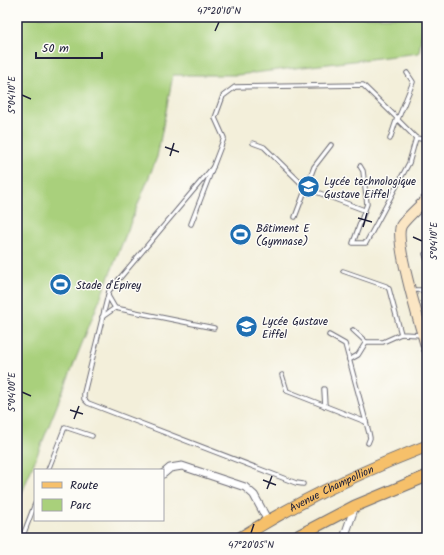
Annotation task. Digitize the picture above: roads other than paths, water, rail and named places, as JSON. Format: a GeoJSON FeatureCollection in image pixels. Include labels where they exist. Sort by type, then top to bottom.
{"type":"FeatureCollection","features":[{"type":"Feature","properties":{"kind":"main road","name":"Avenue Champollion"},"geometry":{"type":"LineString","coordinates":[[240,538],[268,521],[359,473],[426,446]]}},
{"type":"Feature","properties":{"kind":"main road"},"geometry":{"type":"LineString","coordinates":[[294,538],[354,506],[427,476]]}},
{"type":"Feature","properties":{"kind":"street"},"geometry":{"type":"LineString","coordinates":[[425,341],[411,290],[399,237],[402,225],[423,207],[427,199]]}},
{"type":"Feature","properties":{"kind":"street"},"geometry":{"type":"LineString","coordinates":[[164,473],[170,468],[182,466],[245,487],[254,495],[268,521]]}},
{"type":"Feature","properties":{"kind":"street"},"geometry":{"type":"LineString","coordinates":[[344,538],[354,506]]}},
{"type":"Feature","properties":{"kind":"lane"},"geometry":{"type":"LineString","coordinates":[[390,139],[413,82],[407,73]]}},
{"type":"Feature","properties":{"kind":"lane"},"geometry":{"type":"LineString","coordinates":[[191,224],[224,138],[215,118],[223,96],[235,87],[363,84],[416,138],[427,140]]}},
{"type":"Feature","properties":{"kind":"lane"},"geometry":{"type":"LineString","coordinates":[[360,166],[363,170],[366,204],[353,243],[366,243],[409,163],[416,138]]}},
{"type":"Feature","properties":{"kind":"lane"},"geometry":{"type":"LineString","coordinates":[[253,143],[264,147],[306,188],[364,210]]}},
{"type":"Feature","properties":{"kind":"lane"},"geometry":{"type":"LineString","coordinates":[[295,217],[314,167],[331,145]]}},
{"type":"Feature","properties":{"kind":"lane"},"geometry":{"type":"LineString","coordinates":[[213,167],[116,282],[108,295],[84,393],[84,399],[88,402],[296,483],[303,484]]}},
{"type":"Feature","properties":{"kind":"lane"},"geometry":{"type":"LineString","coordinates":[[425,254],[427,260]]}},
{"type":"Feature","properties":{"kind":"lane"},"geometry":{"type":"LineString","coordinates":[[343,271],[386,286],[389,289],[402,334]]}},
{"type":"Feature","properties":{"kind":"lane"},"geometry":{"type":"LineString","coordinates":[[411,290],[427,290]]}},
{"type":"Feature","properties":{"kind":"lane"},"geometry":{"type":"LineString","coordinates":[[108,295],[114,308]]}},
{"type":"Feature","properties":{"kind":"lane"},"geometry":{"type":"LineString","coordinates":[[102,317],[114,308],[214,328]]}},
{"type":"Feature","properties":{"kind":"lane"},"geometry":{"type":"LineString","coordinates":[[353,330],[366,342],[383,342],[402,334],[425,341]]}},
{"type":"Feature","properties":{"kind":"lane"},"geometry":{"type":"LineString","coordinates":[[329,335],[344,344],[370,438],[368,443]]}},
{"type":"Feature","properties":{"kind":"lane"},"geometry":{"type":"LineString","coordinates":[[349,360],[358,355],[366,342]]}},
{"type":"Feature","properties":{"kind":"lane"},"geometry":{"type":"LineString","coordinates":[[282,375],[287,391],[366,422]]}},
{"type":"Feature","properties":{"kind":"lane"},"geometry":{"type":"LineString","coordinates":[[324,389],[325,406]]}},
{"type":"Feature","properties":{"kind":"lane"},"geometry":{"type":"LineString","coordinates":[[48,469],[65,427],[92,436]]}},
{"type":"Feature","properties":{"kind":"lane"},"geometry":{"type":"LineString","coordinates":[[22,538],[34,507]]}},
{"type":"Feature","properties":{"kind":"place","name":"Lycée technologique Gustave Eiffel"},"geometry":{"type":"Point","coordinates":[309,187]}},
{"type":"Feature","properties":{"kind":"place","name":"Bâtiment E (Gymnase)"},"geometry":{"type":"Point","coordinates":[241,234]}},
{"type":"Feature","properties":{"kind":"place","name":"Stade d'Épirey"},"geometry":{"type":"Point","coordinates":[61,285]}},
{"type":"Feature","properties":{"kind":"place","name":"Lycée Gustave Eiffel"},"geometry":{"type":"Point","coordinates":[246,327]}}]}
